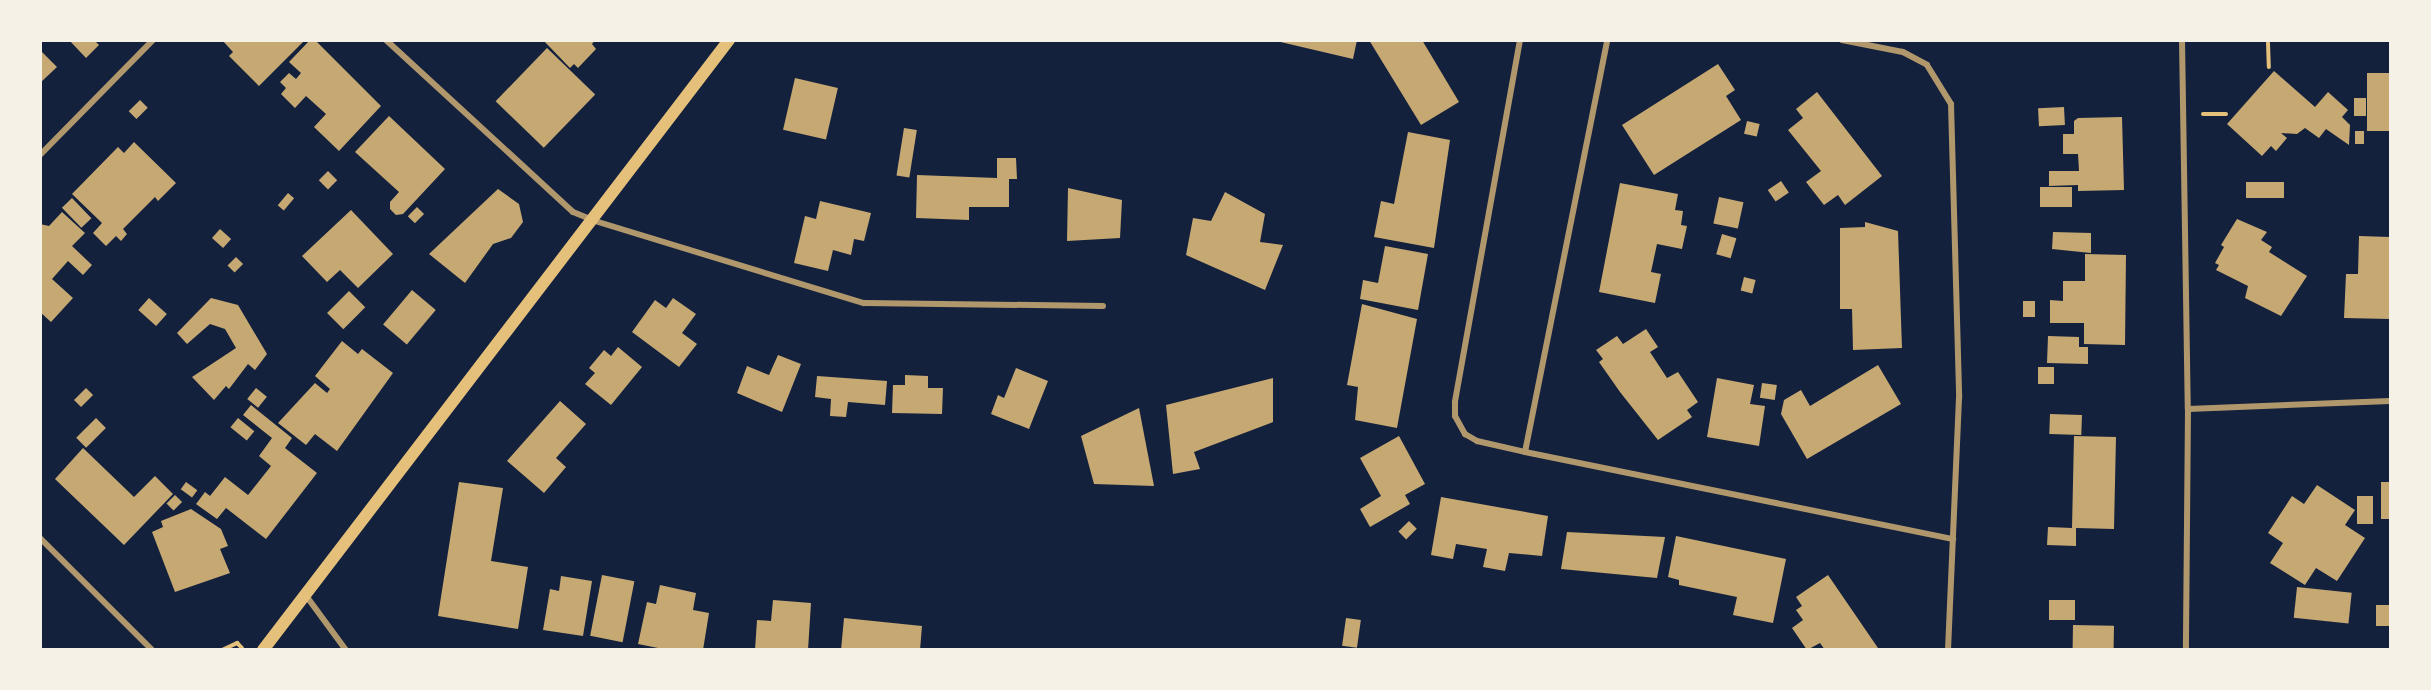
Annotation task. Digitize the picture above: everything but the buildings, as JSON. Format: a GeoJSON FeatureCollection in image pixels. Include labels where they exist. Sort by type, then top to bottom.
{"type":"FeatureCollection","features":[{"type":"Feature","properties":{"kind":"main road"},"geometry":{"type":"LineString","coordinates":[[263,650],[307,597],[595,221],[729,40]]}},
{"type":"Feature","properties":{"kind":"street"},"geometry":{"type":"LineString","coordinates":[[40,155],[153,40]]}},
{"type":"Feature","properties":{"kind":"street"},"geometry":{"type":"LineString","coordinates":[[386,40],[573,212],[595,221],[864,303],[1103,306]]}},
{"type":"Feature","properties":{"kind":"street"},"geometry":{"type":"LineString","coordinates":[[1520,40],[1455,416],[1465,434],[1477,441],[1525,452],[1953,538]]}},
{"type":"Feature","properties":{"kind":"street"},"geometry":{"type":"LineString","coordinates":[[1525,452],[1606,40]]}},
{"type":"Feature","properties":{"kind":"street"},"geometry":{"type":"LineString","coordinates":[[1842,40],[1903,52],[1927,65],[1951,104],[1959,398],[1948,650]]}},
{"type":"Feature","properties":{"kind":"street"},"geometry":{"type":"LineString","coordinates":[[2182,40],[2188,409],[2186,650]]}},
{"type":"Feature","properties":{"kind":"street"},"geometry":{"type":"LineString","coordinates":[[2188,409],[2391,401]]}},
{"type":"Feature","properties":{"kind":"street"},"geometry":{"type":"LineString","coordinates":[[40,538],[152,650]]}},
{"type":"Feature","properties":{"kind":"street"},"geometry":{"type":"LineString","coordinates":[[307,597],[346,650]]}},
{"type":"Feature","properties":{"kind":"path"},"geometry":{"type":"LineString","coordinates":[[2268,43],[2269,67]]}},
{"type":"Feature","properties":{"kind":"path"},"geometry":{"type":"LineString","coordinates":[[2198,114],[2226,114]]}},
{"type":"Feature","properties":{"kind":"path"},"geometry":{"type":"LineString","coordinates":[[222,650],[237,643],[244,650]]}}]}
